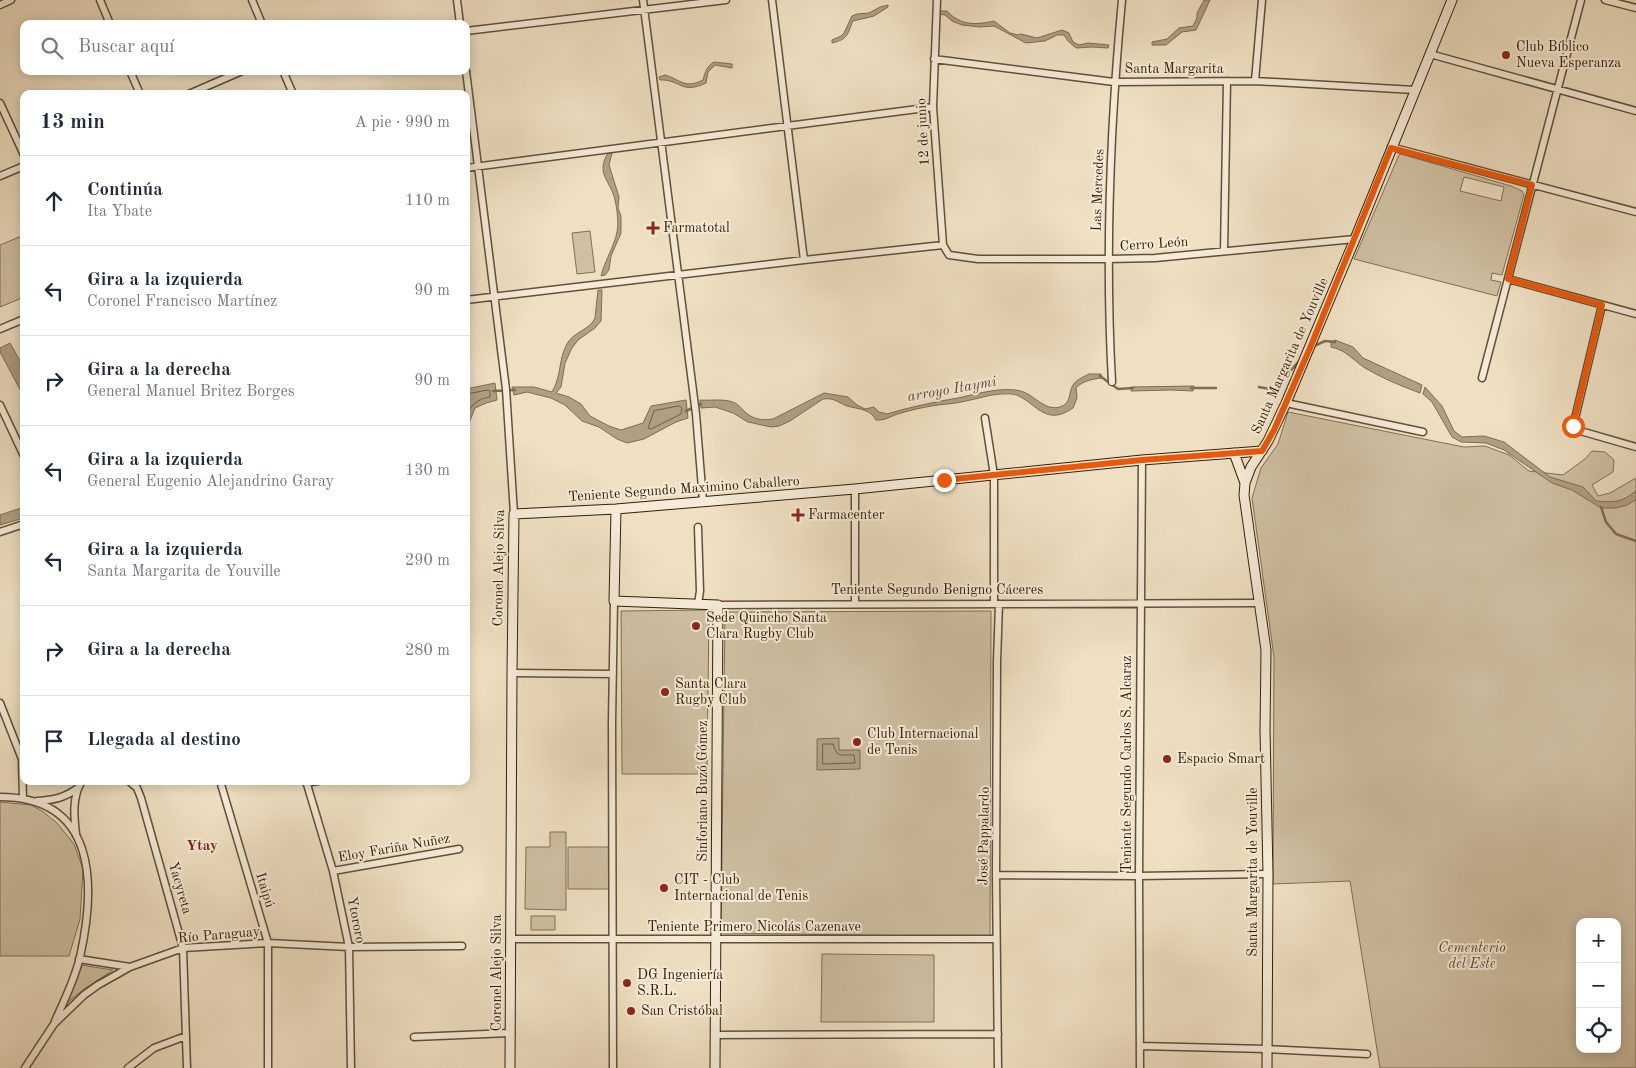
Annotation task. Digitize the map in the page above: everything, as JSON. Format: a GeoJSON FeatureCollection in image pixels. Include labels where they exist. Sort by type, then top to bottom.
{"type":"FeatureCollection","features":[{"type":"Feature","properties":{"kind":"main road","name":"Santa Margarita de Youville"},"geometry":{"type":"LineString","coordinates":[[1267,1068],[1266,650],[1244,495],[1245,483],[1250,467],[1274,430],[1286,403],[1452,0]]}},
{"type":"Feature","properties":{"kind":"main road","name":"Teniente Segundo Maximino Caballero"},"geometry":{"type":"LineString","coordinates":[[514,514],[616,509],[855,489],[1142,460],[1262,451]]}},
{"type":"Feature","properties":{"kind":"main road"},"geometry":{"type":"LineString","coordinates":[[1234,453],[1245,483]]}},
{"type":"Feature","properties":{"kind":"main road"},"geometry":{"type":"LineString","coordinates":[[614,601],[616,509]]}},
{"type":"Feature","properties":{"kind":"main road","name":"Coronel Alejo Silva"},"geometry":{"type":"LineString","coordinates":[[510,1068],[514,514]]}},
{"type":"Feature","properties":{"kind":"main road","name":"Teniente Segundo Benigno Cáceres"},"geometry":{"type":"LineString","coordinates":[[614,601],[718,605]]}},
{"type":"Feature","properties":{"kind":"main road","name":"Sinforiano Buzó Gómez"},"geometry":{"type":"LineString","coordinates":[[715,1068],[718,605]]}},
{"type":"Feature","properties":{"kind":"street"},"geometry":{"type":"LineString","coordinates":[[0,5],[11,0]]}},
{"type":"Feature","properties":{"kind":"street"},"geometry":{"type":"LineString","coordinates":[[100,0],[108,20]]}},
{"type":"Feature","properties":{"kind":"street"},"geometry":{"type":"LineString","coordinates":[[252,0],[260,20]]}},
{"type":"Feature","properties":{"kind":"street"},"geometry":{"type":"LineString","coordinates":[[457,0],[460,20]]}},
{"type":"Feature","properties":{"kind":"street"},"geometry":{"type":"LineString","coordinates":[[644,0],[696,414],[703,501]]}},
{"type":"Feature","properties":{"kind":"street"},"geometry":{"type":"LineString","coordinates":[[470,31],[726,0]]}},
{"type":"Feature","properties":{"kind":"street"},"geometry":{"type":"LineString","coordinates":[[772,0],[804,260]]}},
{"type":"Feature","properties":{"kind":"street","name":"12 de junio"},"geometry":{"type":"LineString","coordinates":[[937,0],[932,107],[943,246]]}},
{"type":"Feature","properties":{"kind":"street","name":"Las Mercedes"},"geometry":{"type":"LineString","coordinates":[[1112,382],[1108,260],[1114,82],[1122,0]]}},
{"type":"Feature","properties":{"kind":"street"},"geometry":{"type":"LineString","coordinates":[[1255,81],[1262,0]]}},
{"type":"Feature","properties":{"kind":"street"},"geometry":{"type":"LineString","coordinates":[[1482,378],[1581,0]]}},
{"type":"Feature","properties":{"kind":"street"},"geometry":{"type":"LineString","coordinates":[[1605,0],[1636,8]]}},
{"type":"Feature","properties":{"kind":"street"},"geometry":{"type":"LineString","coordinates":[[1430,54],[1636,111]]}},
{"type":"Feature","properties":{"kind":"street","name":"Santa Margarita"},"geometry":{"type":"LineString","coordinates":[[934,59],[1114,82],[1255,81],[1415,90]]}},
{"type":"Feature","properties":{"kind":"street"},"geometry":{"type":"LineString","coordinates":[[132,75],[138,90]]}},
{"type":"Feature","properties":{"kind":"street"},"geometry":{"type":"LineString","coordinates":[[197,90],[233,75]]}},
{"type":"Feature","properties":{"kind":"street"},"geometry":{"type":"LineString","coordinates":[[285,75],[291,90]]}},
{"type":"Feature","properties":{"kind":"street","name":"Coronel Alejo Silva"},"geometry":{"type":"LineString","coordinates":[[467,75],[468,90]]}},
{"type":"Feature","properties":{"kind":"street"},"geometry":{"type":"LineString","coordinates":[[1224,251],[1227,81]]}},
{"type":"Feature","properties":{"kind":"street"},"geometry":{"type":"LineString","coordinates":[[0,103],[20,146]]}},
{"type":"Feature","properties":{"kind":"street","name":"Coronel Alejo Silva"},"geometry":{"type":"LineString","coordinates":[[470,103],[506,389],[514,514]]}},
{"type":"Feature","properties":{"kind":"street"},"geometry":{"type":"LineString","coordinates":[[470,167],[932,107]]}},
{"type":"Feature","properties":{"kind":"street"},"geometry":{"type":"LineString","coordinates":[[1391,148],[1636,212]]}},
{"type":"Feature","properties":{"kind":"street"},"geometry":{"type":"LineString","coordinates":[[0,176],[20,168]]}},
{"type":"Feature","properties":{"kind":"street","name":"Cerro León"},"geometry":{"type":"LineString","coordinates":[[943,246],[949,255],[978,259],[1108,260],[1155,258],[1355,239]]}},
{"type":"Feature","properties":{"kind":"street"},"geometry":{"type":"LineString","coordinates":[[470,299],[804,260],[943,246]]}},
{"type":"Feature","properties":{"kind":"street"},"geometry":{"type":"LineString","coordinates":[[1508,279],[1636,314]]}},
{"type":"Feature","properties":{"kind":"street"},"geometry":{"type":"LineString","coordinates":[[1602,305],[1573,426],[1574,429],[1636,447]]}},
{"type":"Feature","properties":{"kind":"street"},"geometry":{"type":"LineString","coordinates":[[0,329],[20,321]]}},
{"type":"Feature","properties":{"kind":"street"},"geometry":{"type":"LineString","coordinates":[[1286,403],[1423,432]]}},
{"type":"Feature","properties":{"kind":"street"},"geometry":{"type":"LineString","coordinates":[[0,405],[20,448]]}},
{"type":"Feature","properties":{"kind":"street","name":"José Pappalardo"},"geometry":{"type":"LineString","coordinates":[[985,418],[994,475],[997,661],[996,939],[998,1068]]}},
{"type":"Feature","properties":{"kind":"street","name":"Teniente Segundo Carlos S. Alcaraz"},"geometry":{"type":"LineString","coordinates":[[1140,1068],[1139,876],[1142,460]]}},
{"type":"Feature","properties":{"kind":"street"},"geometry":{"type":"LineString","coordinates":[[855,489],[855,604]]}},
{"type":"Feature","properties":{"kind":"street"},"geometry":{"type":"LineString","coordinates":[[0,532],[20,525]]}},
{"type":"Feature","properties":{"kind":"street"},"geometry":{"type":"LineString","coordinates":[[698,527],[700,591],[698,604]]}},
{"type":"Feature","properties":{"kind":"street"},"geometry":{"type":"LineString","coordinates":[[613,1068],[614,601]]}},
{"type":"Feature","properties":{"kind":"street","name":"Teniente Segundo Benigno Cáceres"},"geometry":{"type":"LineString","coordinates":[[718,605],[1259,603]]}},
{"type":"Feature","properties":{"kind":"street"},"geometry":{"type":"LineString","coordinates":[[512,673],[613,674]]}},
{"type":"Feature","properties":{"kind":"street"},"geometry":{"type":"LineString","coordinates":[[0,703],[20,754]]}},
{"type":"Feature","properties":{"kind":"street"},"geometry":{"type":"LineString","coordinates":[[23,785],[23,799]]}},
{"type":"Feature","properties":{"kind":"street"},"geometry":{"type":"LineString","coordinates":[[76,835],[74,813],[80,785]]}},
{"type":"Feature","properties":{"kind":"street","name":"Yacyreta"},"geometry":{"type":"LineString","coordinates":[[133,785],[141,798],[183,948],[186,1068]]}},
{"type":"Feature","properties":{"kind":"street","name":"Itaipú"},"geometry":{"type":"LineString","coordinates":[[221,785],[268,942],[268,1068]]}},
{"type":"Feature","properties":{"kind":"street","name":"Ytororo"},"geometry":{"type":"LineString","coordinates":[[307,785],[333,871],[349,947],[351,1068]]}},
{"type":"Feature","properties":{"kind":"street"},"geometry":{"type":"LineString","coordinates":[[33,801],[53,800],[66,796],[78,788]]}},
{"type":"Feature","properties":{"kind":"street"},"geometry":{"type":"LineString","coordinates":[[0,796],[33,801],[52,808],[66,820],[76,835],[84,856],[88,881],[88,900],[79,959],[54,1024]]}},
{"type":"Feature","properties":{"kind":"street","name":"Eloy Fariña Nuñez"},"geometry":{"type":"LineString","coordinates":[[333,871],[459,848]]}},
{"type":"Feature","properties":{"kind":"street"},"geometry":{"type":"LineString","coordinates":[[996,875],[1139,876],[1268,874]]}},
{"type":"Feature","properties":{"kind":"street","name":"Teniente Primero Nicolás Cazenave"},"geometry":{"type":"LineString","coordinates":[[511,939],[996,939]]}},
{"type":"Feature","properties":{"kind":"street","name":"Río Paraguay"},"geometry":{"type":"LineString","coordinates":[[25,1068],[54,1024],[84,995],[130,967],[183,948],[268,942],[349,947],[462,946]]}},
{"type":"Feature","properties":{"kind":"street"},"geometry":{"type":"LineString","coordinates":[[79,959],[130,967]]}},
{"type":"Feature","properties":{"kind":"street"},"geometry":{"type":"LineString","coordinates":[[414,1037],[511,1033]]}},
{"type":"Feature","properties":{"kind":"street"},"geometry":{"type":"LineString","coordinates":[[715,1036],[998,1034]]}},
{"type":"Feature","properties":{"kind":"street"},"geometry":{"type":"LineString","coordinates":[[128,1068],[154,1048],[186,1036]]}},
{"type":"Feature","properties":{"kind":"street"},"geometry":{"type":"LineString","coordinates":[[1140,1046],[1367,1054]]}},
{"type":"Feature","properties":{"kind":"green space"},"geometry":{"type":"Polygon","coordinates":[[[1399,155],[1511,186],[1522,191],[1524,195],[1502,275],[1492,273],[1491,280],[1501,282],[1497,296],[1354,259],[1399,155]],[[1464,177],[1460,191],[1501,201],[1504,187],[1464,177]]]}},
{"type":"Feature","properties":{"kind":"green space"},"geometry":{"type":"Polygon","coordinates":[[[590,231],[595,272],[577,274],[572,233],[590,231]]]}},
{"type":"Feature","properties":{"kind":"green space"},"geometry":{"type":"Polygon","coordinates":[[[20,237],[20,299],[0,307],[0,245],[20,237]]]}},
{"type":"Feature","properties":{"kind":"green space","name":"Cementerio del Este"},"geometry":{"type":"Polygon","coordinates":[[[1288,412],[1464,447],[1485,446],[1509,455],[1529,471],[1563,475],[1585,459],[1592,451],[1605,452],[1614,460],[1613,472],[1592,485],[1598,496],[1610,493],[1636,478],[1636,1068],[1380,1068],[1350,881],[1273,884],[1274,657],[1252,498],[1261,468],[1278,444],[1288,412]]]}},
{"type":"Feature","properties":{"kind":"green space","name":"Santa Clara Rugby Club"},"geometry":{"type":"Polygon","coordinates":[[[709,610],[707,774],[622,774],[621,611],[709,610]]]}},
{"type":"Feature","properties":{"kind":"green space","name":"Club Internacional de Tenis"},"geometry":{"type":"Polygon","coordinates":[[[991,611],[990,937],[721,933],[725,612],[991,611]]]}},
{"type":"Feature","properties":{"kind":"green space"},"geometry":{"type":"Polygon","coordinates":[[[0,802],[31,805],[42,811],[57,823],[74,844],[83,869],[80,919],[69,956],[0,956],[0,802]]]}},
{"type":"Feature","properties":{"kind":"green space"},"geometry":{"type":"Polygon","coordinates":[[[550,832],[566,832],[566,910],[525,909],[526,847],[550,847],[550,832]]]}},
{"type":"Feature","properties":{"kind":"green space"},"geometry":{"type":"Polygon","coordinates":[[[568,847],[609,847],[609,889],[568,889],[568,847]]]}},
{"type":"Feature","properties":{"kind":"green space"},"geometry":{"type":"Polygon","coordinates":[[[531,916],[555,916],[555,930],[531,930],[531,916]]]}},
{"type":"Feature","properties":{"kind":"green space"},"geometry":{"type":"Polygon","coordinates":[[[822,954],[934,955],[934,1022],[821,1022],[822,954]]]}},
{"type":"Feature","properties":{"kind":"green space"},"geometry":{"type":"Polygon","coordinates":[[[81,965],[113,970],[84,989],[66,1004],[81,965]]]}},
{"type":"Feature","properties":{"kind":"water"},"geometry":{"type":"Polygon","coordinates":[[[1204,0],[1210,0],[1196,30],[1182,32],[1166,45],[1152,45],[1152,42],[1167,39],[1179,28],[1193,26],[1204,0]]]}},
{"type":"Feature","properties":{"kind":"water"},"geometry":{"type":"Polygon","coordinates":[[[888,5],[888,7],[874,16],[853,21],[845,38],[832,43],[832,40],[844,33],[852,16],[869,13],[888,5]]]}},
{"type":"Feature","properties":{"kind":"water"},"geometry":{"type":"Polygon","coordinates":[[[939,11],[947,11],[963,22],[981,23],[994,21],[1010,33],[1018,35],[1037,38],[1062,30],[1069,33],[1073,42],[1079,45],[1088,43],[1109,45],[1108,48],[1076,48],[1064,35],[1057,35],[1045,41],[1026,43],[994,26],[962,25],[952,21],[945,15],[939,14],[939,11]]]}},
{"type":"Feature","properties":{"kind":"water"},"geometry":{"type":"Polygon","coordinates":[[[714,62],[732,64],[732,68],[715,65],[708,72],[706,83],[691,87],[667,80],[660,80],[659,77],[665,75],[687,84],[697,83],[703,80],[710,65],[714,62]]]}},
{"type":"Feature","properties":{"kind":"water"},"geometry":{"type":"Polygon","coordinates":[[[608,153],[612,153],[609,165],[619,197],[618,208],[621,216],[621,233],[611,256],[609,270],[605,275],[601,276],[616,238],[618,224],[613,193],[603,172],[604,160],[608,153]]]}},
{"type":"Feature","properties":{"kind":"water"},"geometry":{"type":"Polygon","coordinates":[[[598,290],[602,290],[601,321],[595,328],[578,340],[572,348],[565,363],[561,387],[556,393],[569,397],[581,404],[590,416],[621,430],[643,423],[651,406],[686,400],[688,418],[676,422],[644,439],[627,443],[599,427],[582,421],[565,405],[551,398],[527,392],[514,395],[512,387],[534,387],[552,392],[567,344],[593,322],[595,318],[598,290]]]}},
{"type":"Feature","properties":{"kind":"water"},"geometry":{"type":"Polygon","coordinates":[[[1335,340],[1353,347],[1363,358],[1422,385],[1420,393],[1378,375],[1345,353],[1331,347],[1331,342],[1335,340]]]}},
{"type":"Feature","properties":{"kind":"water"},"geometry":{"type":"Polygon","coordinates":[[[10,343],[20,361],[20,390],[0,352],[0,348],[10,343]]]}},
{"type":"Feature","properties":{"kind":"water"},"geometry":{"type":"Polygon","coordinates":[[[1089,374],[1101,374],[1102,378],[1088,381],[1078,386],[1076,388],[1077,398],[1073,408],[1056,415],[1043,413],[1019,396],[1012,394],[1000,394],[931,406],[880,420],[876,420],[865,410],[847,406],[835,400],[823,399],[790,421],[771,427],[748,422],[733,413],[715,407],[701,408],[700,400],[731,401],[750,416],[765,420],[773,419],[824,393],[848,397],[865,409],[874,407],[879,412],[887,414],[931,403],[1001,390],[1021,391],[1048,407],[1054,408],[1064,405],[1069,398],[1074,383],[1089,374]]]}},
{"type":"Feature","properties":{"kind":"water"},"geometry":{"type":"Polygon","coordinates":[[[495,383],[497,400],[475,408],[470,420],[470,388],[495,383]]]}},
{"type":"Feature","properties":{"kind":"water"},"geometry":{"type":"Polygon","coordinates":[[[1194,386],[1193,391],[1131,391],[1131,387],[1194,386]]]}},
{"type":"Feature","properties":{"kind":"water"},"geometry":{"type":"Polygon","coordinates":[[[1425,387],[1442,406],[1454,431],[1462,437],[1484,436],[1504,442],[1550,477],[1583,487],[1596,501],[1618,501],[1636,491],[1636,500],[1616,508],[1601,508],[1572,490],[1552,483],[1504,450],[1486,443],[1461,442],[1452,437],[1432,402],[1423,394],[1425,387]]]}},
{"type":"Feature","properties":{"kind":"water"},"geometry":{"type":"Polygon","coordinates":[[[20,508],[20,519],[0,525],[0,515],[20,508]]]}},
{"type":"Feature","properties":{"kind":"water"},"geometry":{"type":"Polygon","coordinates":[[[839,738],[839,750],[860,750],[860,769],[817,770],[817,739],[839,738]]]}},
{"type":"Feature","properties":{"kind":"waterway","name":"arroyo Itaymi"},"geometry":{"type":"LineString","coordinates":[[1312,347],[1325,341],[1335,342]]}},
{"type":"Feature","properties":{"kind":"waterway","name":"arroyo Itaymi"},"geometry":{"type":"LineString","coordinates":[[1284,378],[1300,360]]}},
{"type":"Feature","properties":{"kind":"waterway","name":"arroyo Itaymi"},"geometry":{"type":"LineString","coordinates":[[1100,376],[1118,389],[1133,388]]}},
{"type":"Feature","properties":{"kind":"waterway","name":"arroyo Itaymi"},"geometry":{"type":"LineString","coordinates":[[1259,387],[1270,389]]}},
{"type":"Feature","properties":{"kind":"waterway","name":"arroyo Itaymi"},"geometry":{"type":"LineString","coordinates":[[1191,388],[1216,388]]}},
{"type":"Feature","properties":{"kind":"waterway","name":"arroyo Itaymi"},"geometry":{"type":"LineString","coordinates":[[493,391],[515,390]]}},
{"type":"Feature","properties":{"kind":"waterway","name":"arroyo Itaymi"},"geometry":{"type":"LineString","coordinates":[[686,411],[701,404]]}},
{"type":"Feature","properties":{"kind":"waterway"},"geometry":{"type":"LineString","coordinates":[[1601,507],[1606,522],[1616,534],[1636,541]]}},
{"type":"Feature","properties":{"kind":"place","name":"Club Bíblico Nueva Esperanza"},"geometry":{"type":"Point","coordinates":[1506,55]}},
{"type":"Feature","properties":{"kind":"place","name":"Farmatotal"},"geometry":{"type":"Point","coordinates":[653,228]}},
{"type":"Feature","properties":{"kind":"place","name":"Farmacenter"},"geometry":{"type":"Point","coordinates":[798,515]}},
{"type":"Feature","properties":{"kind":"place","name":"Sede Quincho Santa Clara Rugby Club"},"geometry":{"type":"Point","coordinates":[696,626]}},
{"type":"Feature","properties":{"kind":"place","name":"Santa Clara Rugby Club"},"geometry":{"type":"Point","coordinates":[665,692]}},
{"type":"Feature","properties":{"kind":"place","name":"Club Internacional de Tenis"},"geometry":{"type":"Point","coordinates":[857,742]}},
{"type":"Feature","properties":{"kind":"place","name":"Espacio Smart"},"geometry":{"type":"Point","coordinates":[1167,759]}},
{"type":"Feature","properties":{"kind":"place","name":"CIT - Club Internacional de Tenis"},"geometry":{"type":"Point","coordinates":[664,888]}},
{"type":"Feature","properties":{"kind":"place","name":"DG Ingeniería S.R.L."},"geometry":{"type":"Point","coordinates":[627,983]}},
{"type":"Feature","properties":{"kind":"place","name":"San Cristóbal"},"geometry":{"type":"Point","coordinates":[631,1011]}},
{"type":"Feature","properties":{"kind":"district","name":"Ytay"},"geometry":{"type":"Point","coordinates":[202,846]}},
{"type":"Feature","properties":{"kind":"route"},"geometry":{"type":"LineString","coordinates":[[944,480],[1142,460],[1262,451],[1274,430],[1310,348],[1391,148],[1532,185],[1508,279],[1602,305],[1573,426]]}}]}
